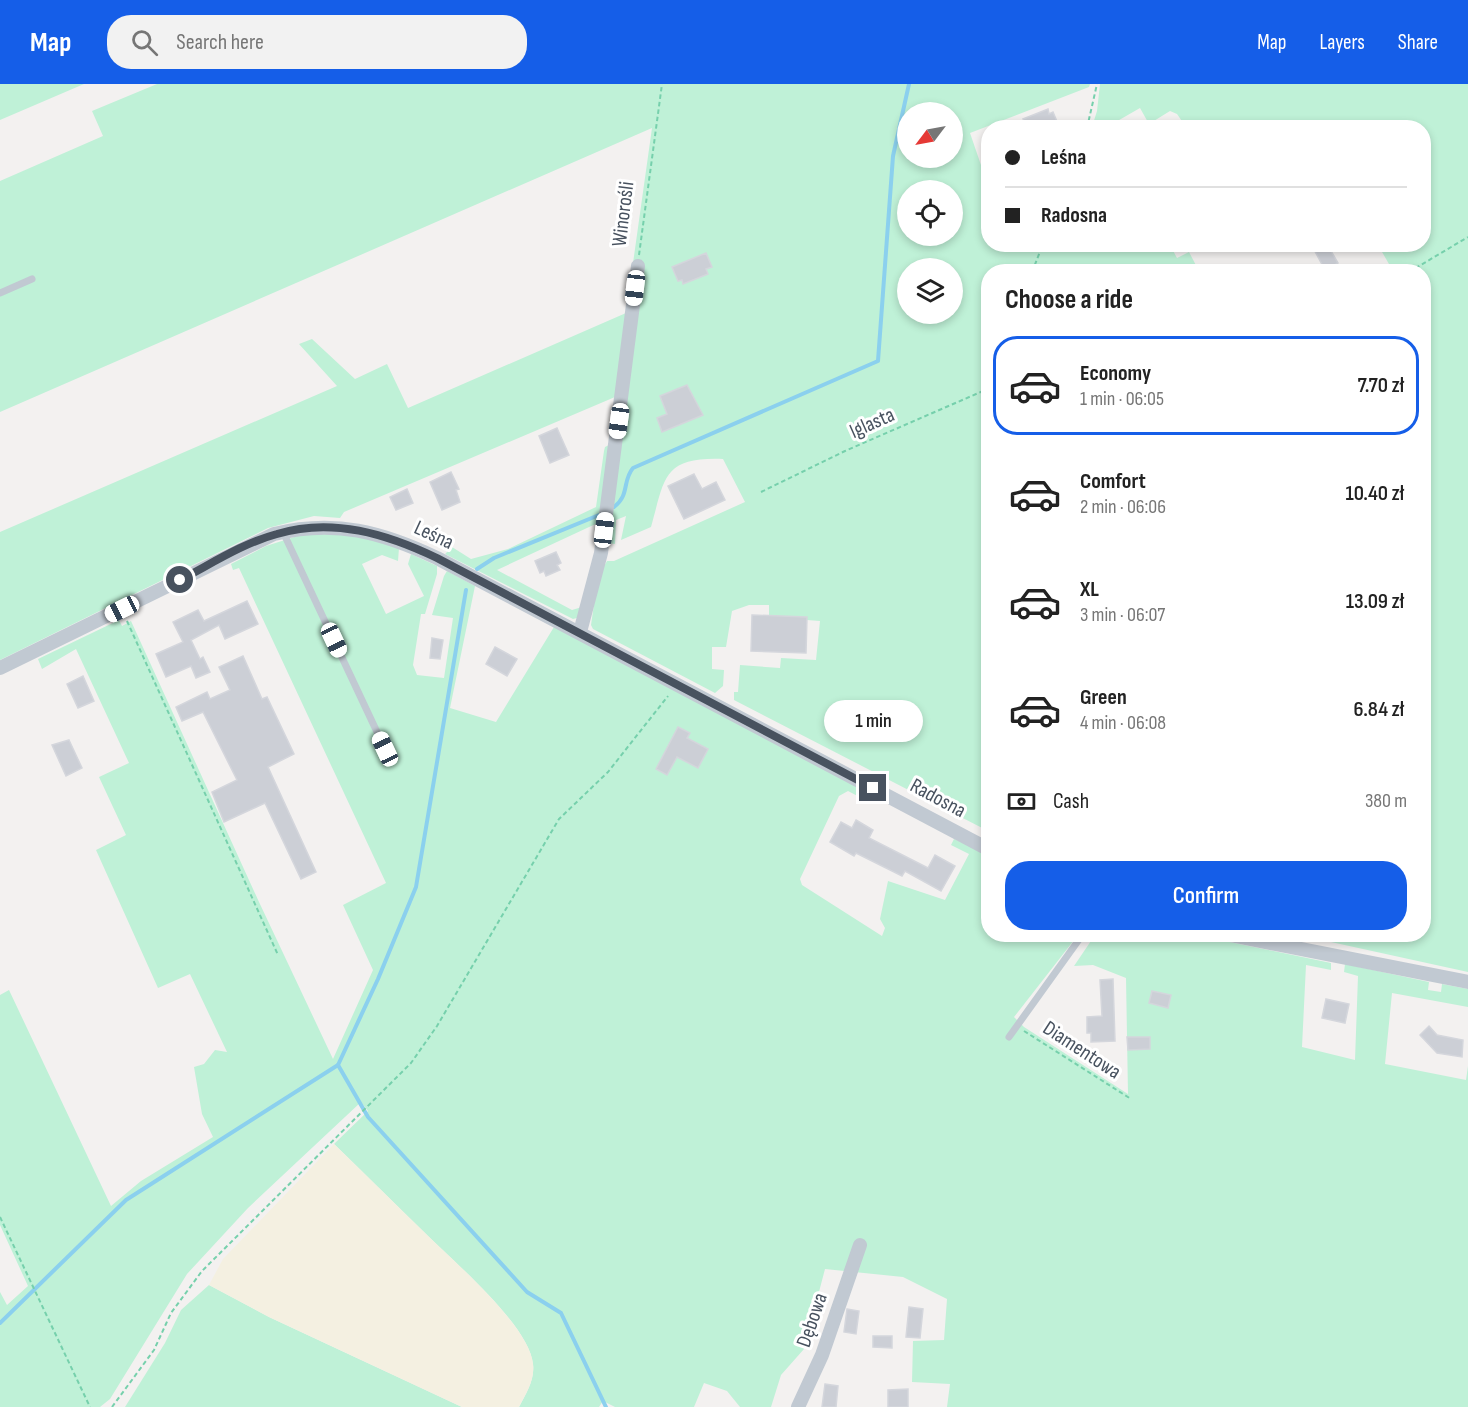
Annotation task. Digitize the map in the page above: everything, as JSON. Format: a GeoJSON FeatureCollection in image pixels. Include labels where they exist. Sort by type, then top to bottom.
{"type":"FeatureCollection","features":[{"type":"Feature","properties":{"kind":"street","name":"Winorośli"},"geometry":{"type":"LineString","coordinates":[[580,632],[601,554],[638,266]]}},
{"type":"Feature","properties":{"kind":"street","name":"Leśna"},"geometry":{"type":"LineString","coordinates":[[0,668],[259,541],[283,532],[337,527],[386,537],[437,558],[835,767]]}},
{"type":"Feature","properties":{"kind":"street","name":"Radosna"},"geometry":{"type":"LineString","coordinates":[[835,767],[981,845]]}},
{"type":"Feature","properties":{"kind":"street"},"geometry":{"type":"LineString","coordinates":[[1266,942],[1468,982]]}},
{"type":"Feature","properties":{"kind":"street","name":"Dębowa"},"geometry":{"type":"LineString","coordinates":[[798,1407],[822,1355],[860,1245]]}},
{"type":"Feature","properties":{"kind":"lane"},"geometry":{"type":"LineString","coordinates":[[0,293],[32,279]]}},
{"type":"Feature","properties":{"kind":"lane"},"geometry":{"type":"LineString","coordinates":[[283,532],[385,749]]}},
{"type":"Feature","properties":{"kind":"lane"},"geometry":{"type":"LineString","coordinates":[[1009,1037],[1077,942]]}},
{"type":"Feature","properties":{"kind":"path","name":"Winorośli"},"geometry":{"type":"LineString","coordinates":[[638,266],[662,84]]}},
{"type":"Feature","properties":{"kind":"path"},"geometry":{"type":"LineString","coordinates":[[1089,120],[1097,84]]}},
{"type":"Feature","properties":{"kind":"path"},"geometry":{"type":"LineString","coordinates":[[1422,264],[1468,237]]}},
{"type":"Feature","properties":{"kind":"path","name":"Iglasta"},"geometry":{"type":"LineString","coordinates":[[761,492],[981,392]]}},
{"type":"Feature","properties":{"kind":"path"},"geometry":{"type":"LineString","coordinates":[[122,609],[278,955]]}},
{"type":"Feature","properties":{"kind":"path"},"geometry":{"type":"LineString","coordinates":[[112,1407],[154,1350],[171,1314],[202,1271],[411,1063],[437,1026],[559,819],[608,772],[662,701],[680,686]]}},
{"type":"Feature","properties":{"kind":"path","name":"Diamentowa"},"geometry":{"type":"LineString","coordinates":[[1017,1026],[1131,1099]]}},
{"type":"Feature","properties":{"kind":"path"},"geometry":{"type":"LineString","coordinates":[[0,1217],[90,1407]]}},
{"type":"Feature","properties":{"kind":"green space"},"geometry":{"type":"Polygon","coordinates":[[[0,84],[84,84],[0,120],[0,84]]]}},
{"type":"Feature","properties":{"kind":"green space"},"geometry":{"type":"Polygon","coordinates":[[[157,84],[1090,84],[1089,87],[1004,120],[981,120],[981,129],[970,133],[981,165],[981,252],[1174,252],[1177,258],[1189,252],[1195,264],[981,264],[981,827],[734,700],[734,692],[738,692],[740,665],[780,668],[781,658],[816,660],[820,621],[807,620],[807,617],[769,616],[769,605],[749,605],[732,611],[726,647],[712,647],[712,669],[724,670],[723,686],[715,693],[593,629],[591,625],[598,577],[607,561],[614,561],[745,502],[723,459],[703,459],[678,466],[664,483],[651,527],[621,540],[626,516],[616,520],[615,544],[608,543],[602,521],[497,570],[572,610],[582,607],[577,618],[573,619],[445,554],[452,547],[471,559],[508,549],[596,507],[604,451],[605,447],[611,444],[615,397],[344,512],[340,518],[314,516],[268,528],[0,660],[0,532],[337,386],[299,344],[312,339],[355,379],[387,364],[408,408],[626,313],[652,128],[0,412],[0,181],[103,136],[92,111],[157,84]]]}},
{"type":"Feature","properties":{"kind":"green space"},"geometry":{"type":"Polygon","coordinates":[[[1100,84],[1468,84],[1468,972],[1331,942],[1431,942],[1431,264],[1389,264],[1382,252],[1431,252],[1431,120],[1181,120],[1177,114],[1170,111],[1155,120],[1147,120],[1140,108],[1119,120],[1094,120],[1100,84]]]}},
{"type":"Feature","properties":{"kind":"green space"},"geometry":{"type":"Polygon","coordinates":[[[307,533],[348,533],[399,548],[398,561],[382,555],[362,564],[386,614],[424,596],[408,564],[411,554],[437,566],[437,574],[425,614],[421,614],[413,665],[417,675],[444,678],[453,618],[432,615],[447,571],[475,586],[450,708],[496,722],[554,627],[874,794],[869,802],[848,791],[839,796],[800,879],[802,885],[882,936],[885,928],[880,919],[888,881],[945,900],[969,854],[951,845],[954,839],[981,851],[981,942],[1073,942],[1014,1017],[1024,1027],[1128,1094],[1126,978],[1093,965],[1074,966],[1090,942],[1230,942],[1331,963],[1331,970],[1306,965],[1302,1047],[1355,1060],[1358,976],[1344,972],[1345,964],[1429,982],[1428,990],[1441,992],[1442,984],[1468,989],[1468,1007],[1392,993],[1385,1064],[1466,1080],[1468,1066],[1468,1407],[947,1407],[950,1384],[912,1382],[913,1341],[944,1340],[947,1299],[903,1277],[825,1269],[804,1349],[781,1375],[771,1407],[740,1407],[727,1391],[704,1383],[694,1407],[615,1407],[603,1401],[599,1407],[519,1407],[533,1376],[533,1364],[519,1331],[471,1277],[334,1144],[368,1111],[361,1102],[248,1208],[187,1274],[110,1399],[100,1407],[0,1407],[0,1292],[7,1305],[28,1286],[0,1225],[0,995],[9,990],[111,1206],[141,1181],[213,1137],[202,1114],[194,1067],[204,1064],[215,1050],[227,1052],[190,974],[158,988],[96,850],[126,835],[99,777],[129,763],[76,649],[42,669],[38,659],[119,620],[122,626],[131,621],[333,1059],[373,970],[343,905],[386,883],[239,568],[233,570],[231,564],[266,546],[307,533]]]}},
{"type":"Feature","properties":{"kind":"green space"},"geometry":{"type":"Polygon","coordinates":[[[209,1285],[269,1317],[462,1407],[125,1407],[165,1343],[181,1310],[209,1285]]]}},
{"type":"Feature","properties":{"kind":"sand"},"geometry":{"type":"Polygon","coordinates":[[[334,1144],[487,1293],[518,1331],[528,1348],[533,1364],[533,1376],[519,1407],[462,1407],[269,1317],[209,1285],[223,1259],[334,1144]]]}},
{"type":"Feature","properties":{"kind":"building"},"geometry":{"type":"Polygon","coordinates":[[[1048,109],[1049,114],[1053,112],[1056,120],[1023,120],[1048,109]]]}},
{"type":"Feature","properties":{"kind":"building"},"geometry":{"type":"Polygon","coordinates":[[[1315,252],[1332,252],[1338,263],[1336,264],[1322,264],[1315,252]]]}},
{"type":"Feature","properties":{"kind":"building"},"geometry":{"type":"Polygon","coordinates":[[[706,253],[712,267],[706,269],[708,274],[683,284],[682,280],[678,281],[672,267],[706,253]]]}},
{"type":"Feature","properties":{"kind":"building"},"geometry":{"type":"Polygon","coordinates":[[[687,385],[703,415],[662,432],[657,418],[667,414],[660,396],[687,385]]]}},
{"type":"Feature","properties":{"kind":"building"},"geometry":{"type":"Polygon","coordinates":[[[557,428],[569,455],[550,463],[539,436],[557,428]]]}},
{"type":"Feature","properties":{"kind":"building"},"geometry":{"type":"Polygon","coordinates":[[[451,472],[459,489],[456,490],[460,502],[442,510],[430,482],[451,472]]]}},
{"type":"Feature","properties":{"kind":"building"},"geometry":{"type":"Polygon","coordinates":[[[694,474],[702,489],[716,482],[725,500],[684,519],[668,486],[694,474]]]}},
{"type":"Feature","properties":{"kind":"building"},"geometry":{"type":"Polygon","coordinates":[[[407,489],[413,503],[396,510],[390,497],[407,489]]]}},
{"type":"Feature","properties":{"kind":"building"},"geometry":{"type":"Polygon","coordinates":[[[556,552],[561,563],[557,565],[560,570],[546,576],[544,571],[540,573],[535,561],[556,552]]]}},
{"type":"Feature","properties":{"kind":"building"},"geometry":{"type":"Polygon","coordinates":[[[247,601],[258,624],[225,639],[219,625],[191,640],[200,659],[203,657],[210,672],[196,678],[191,666],[166,677],[156,654],[183,642],[173,622],[198,610],[204,621],[247,601]]]}},
{"type":"Feature","properties":{"kind":"building"},"geometry":{"type":"Polygon","coordinates":[[[752,615],[807,617],[806,653],[751,651],[752,615]]]}},
{"type":"Feature","properties":{"kind":"building"},"geometry":{"type":"Polygon","coordinates":[[[432,638],[443,640],[440,659],[430,658],[432,638]]]}},
{"type":"Feature","properties":{"kind":"building"},"geometry":{"type":"Polygon","coordinates":[[[495,647],[517,659],[507,676],[486,664],[495,647]]]}},
{"type":"Feature","properties":{"kind":"building"},"geometry":{"type":"Polygon","coordinates":[[[243,656],[262,699],[267,697],[294,754],[268,767],[316,872],[301,879],[265,803],[224,822],[212,792],[237,780],[203,712],[182,721],[176,707],[207,692],[210,699],[230,690],[219,667],[243,656]]]}},
{"type":"Feature","properties":{"kind":"building"},"geometry":{"type":"Polygon","coordinates":[[[83,676],[94,701],[78,708],[67,684],[83,676]]]}},
{"type":"Feature","properties":{"kind":"building"},"geometry":{"type":"Polygon","coordinates":[[[678,727],[690,733],[687,738],[708,749],[698,768],[677,757],[667,775],[656,769],[678,727]]]}},
{"type":"Feature","properties":{"kind":"building"},"geometry":{"type":"Polygon","coordinates":[[[69,740],[82,768],[66,776],[52,745],[69,740]]]}},
{"type":"Feature","properties":{"kind":"building"},"geometry":{"type":"Polygon","coordinates":[[[856,820],[873,830],[869,838],[928,868],[935,855],[955,866],[941,891],[905,871],[902,876],[856,853],[854,856],[830,842],[841,822],[852,828],[856,820]]]}},
{"type":"Feature","properties":{"kind":"building"},"geometry":{"type":"Polygon","coordinates":[[[1113,979],[1115,1041],[1091,1042],[1091,1033],[1087,1033],[1087,1017],[1102,1016],[1100,980],[1113,979]]]}},
{"type":"Feature","properties":{"kind":"building"},"geometry":{"type":"Polygon","coordinates":[[[1152,991],[1171,995],[1168,1008],[1149,1003],[1152,991]]]}},
{"type":"Feature","properties":{"kind":"building"},"geometry":{"type":"Polygon","coordinates":[[[1326,999],[1349,1004],[1345,1023],[1322,1018],[1326,999]]]}},
{"type":"Feature","properties":{"kind":"building"},"geometry":{"type":"Polygon","coordinates":[[[1429,1026],[1437,1035],[1463,1040],[1462,1057],[1437,1053],[1420,1035],[1429,1026]]]}},
{"type":"Feature","properties":{"kind":"building"},"geometry":{"type":"Polygon","coordinates":[[[1127,1037],[1150,1037],[1150,1049],[1128,1050],[1127,1037]]]}},
{"type":"Feature","properties":{"kind":"building"},"geometry":{"type":"Polygon","coordinates":[[[909,1307],[923,1309],[920,1338],[906,1337],[909,1307]]]}},
{"type":"Feature","properties":{"kind":"building"},"geometry":{"type":"Polygon","coordinates":[[[847,1309],[859,1311],[856,1334],[844,1332],[847,1309]]]}},
{"type":"Feature","properties":{"kind":"building"},"geometry":{"type":"Polygon","coordinates":[[[873,1336],[892,1336],[892,1348],[873,1347],[873,1336]]]}},
{"type":"Feature","properties":{"kind":"building"},"geometry":{"type":"Polygon","coordinates":[[[825,1384],[838,1386],[836,1407],[822,1407],[825,1384]]]}},
{"type":"Feature","properties":{"kind":"building"},"geometry":{"type":"Polygon","coordinates":[[[908,1389],[908,1407],[888,1407],[888,1390],[908,1389]]]}},
{"type":"Feature","properties":{"kind":"waterway"},"geometry":{"type":"LineString","coordinates":[[614,507],[622,498],[633,468],[878,361],[893,156],[909,84]]}},
{"type":"Feature","properties":{"kind":"waterway"},"geometry":{"type":"LineString","coordinates":[[477,569],[494,558],[599,515]]}},
{"type":"Feature","properties":{"kind":"waterway"},"geometry":{"type":"LineString","coordinates":[[466,590],[416,887],[378,979],[338,1065],[368,1117],[527,1292],[561,1313],[606,1407]]}},
{"type":"Feature","properties":{"kind":"waterway"},"geometry":{"type":"LineString","coordinates":[[0,1323],[126,1200],[338,1065]]}},
{"type":"Feature","properties":{"kind":"route"},"geometry":{"type":"LineString","coordinates":[[180,580],[274,534],[292,530],[337,527],[386,537],[437,558],[873,788]]}}]}
